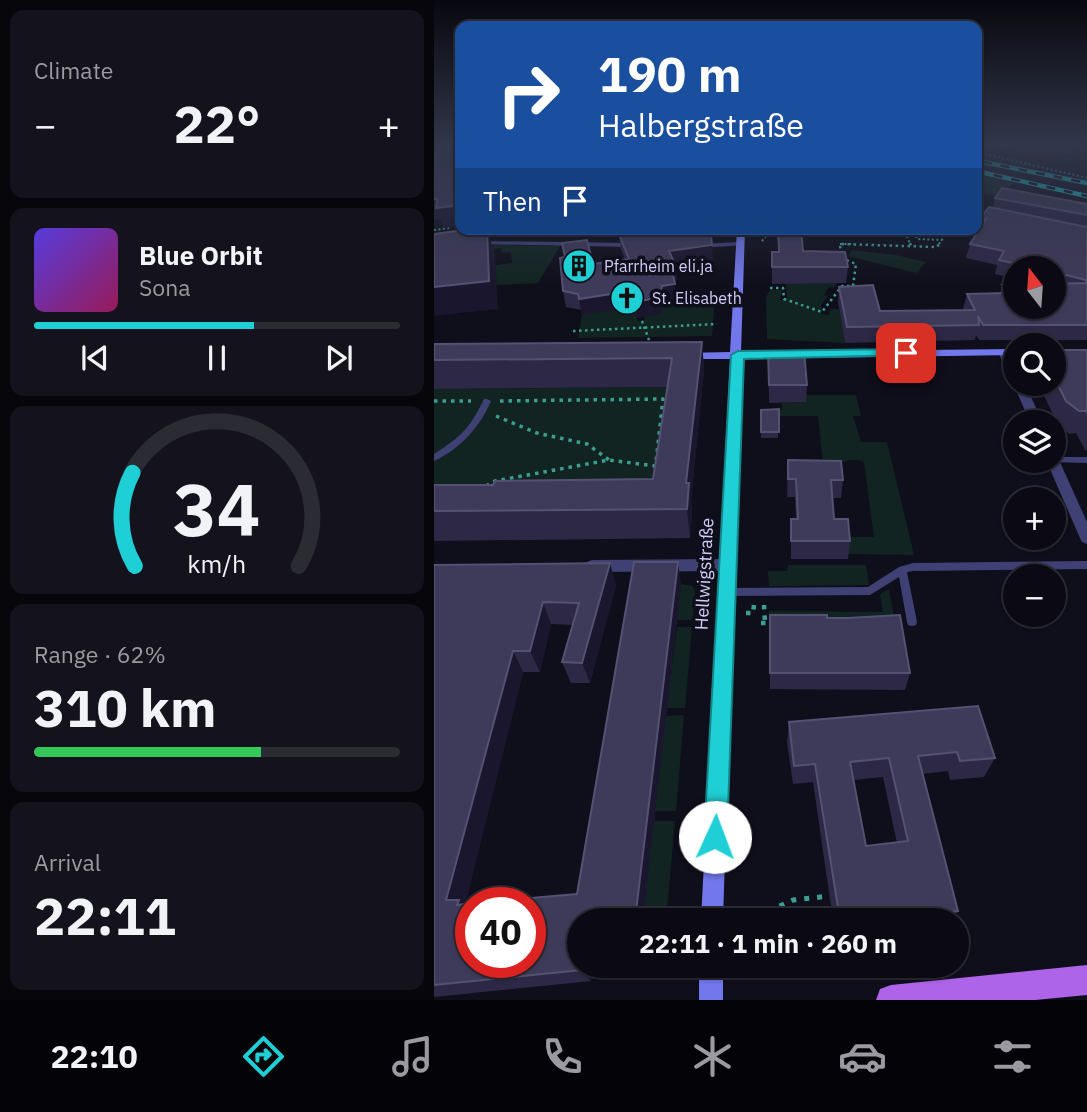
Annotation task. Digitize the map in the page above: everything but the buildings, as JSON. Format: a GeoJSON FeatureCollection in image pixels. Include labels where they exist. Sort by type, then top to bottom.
{"type":"FeatureCollection","features":[{"type":"Feature","properties":{"kind":"main road"},"geometry":{"type":"LineString","coordinates":[[891,1000],[1087,979]]}},
{"type":"Feature","properties":{"kind":"street"},"geometry":{"type":"LineString","coordinates":[[982,214],[1009,220]]}},
{"type":"Feature","properties":{"kind":"street","name":"Hellwigstraße"},"geometry":{"type":"LineString","coordinates":[[713,908],[741,235]]}},
{"type":"Feature","properties":{"kind":"street"},"geometry":{"type":"LineString","coordinates":[[666,356],[1003,352]]}},
{"type":"Feature","properties":{"kind":"street"},"geometry":{"type":"LineString","coordinates":[[1059,473],[1087,538]]}},
{"type":"Feature","properties":{"kind":"street"},"geometry":{"type":"LineString","coordinates":[[583,566],[727,565]]}},
{"type":"Feature","properties":{"kind":"street"},"geometry":{"type":"LineString","coordinates":[[711,978],[711,1000]]}},
{"type":"Feature","properties":{"kind":"lane"},"geometry":{"type":"LineString","coordinates":[[472,242],[645,245]]}},
{"type":"Feature","properties":{"kind":"lane"},"geometry":{"type":"LineString","coordinates":[[687,246],[741,244]]}},
{"type":"Feature","properties":{"kind":"lane"},"geometry":{"type":"LineString","coordinates":[[434,458],[469,434],[482,415],[487,401]]}},
{"type":"Feature","properties":{"kind":"lane"},"geometry":{"type":"LineString","coordinates":[[1066,460],[1087,460]]}},
{"type":"Feature","properties":{"kind":"lane"},"geometry":{"type":"LineString","coordinates":[[726,592],[859,593],[879,588],[902,570],[913,567],[1087,565]]}},
{"type":"Feature","properties":{"kind":"lane"},"geometry":{"type":"LineString","coordinates":[[902,570],[912,622]]}},
{"type":"Feature","properties":{"kind":"path"},"geometry":{"type":"LineString","coordinates":[[434,230],[449,228]]}},
{"type":"Feature","properties":{"kind":"path"},"geometry":{"type":"LineString","coordinates":[[762,241],[767,235]]}},
{"type":"Feature","properties":{"kind":"path"},"geometry":{"type":"LineString","coordinates":[[838,268],[841,258],[840,244],[937,247],[945,235]]}},
{"type":"Feature","properties":{"kind":"path"},"geometry":{"type":"LineString","coordinates":[[907,236],[911,246]]}},
{"type":"Feature","properties":{"kind":"path"},"geometry":{"type":"LineString","coordinates":[[916,236],[917,239],[942,240]]}},
{"type":"Feature","properties":{"kind":"path"},"geometry":{"type":"LineString","coordinates":[[770,288],[783,288],[784,299],[822,312],[842,285],[853,286],[856,264],[841,258]]}},
{"type":"Feature","properties":{"kind":"path"},"geometry":{"type":"LineString","coordinates":[[844,271],[855,268]]}},
{"type":"Feature","properties":{"kind":"path"},"geometry":{"type":"LineString","coordinates":[[642,321],[649,340]]}},
{"type":"Feature","properties":{"kind":"path"},"geometry":{"type":"LineString","coordinates":[[573,331],[717,324]]}},
{"type":"Feature","properties":{"kind":"path"},"geometry":{"type":"LineString","coordinates":[[434,401],[663,399],[654,477]]}},
{"type":"Feature","properties":{"kind":"path"},"geometry":{"type":"LineString","coordinates":[[482,415],[492,415],[542,435],[583,442],[600,449],[609,460]]}},
{"type":"Feature","properties":{"kind":"path"},"geometry":{"type":"LineString","coordinates":[[485,487],[495,481],[609,460],[655,466]]}},
{"type":"Feature","properties":{"kind":"path"},"geometry":{"type":"LineString","coordinates":[[746,613],[753,613],[754,605],[765,605],[763,623],[779,623]]}},
{"type":"Feature","properties":{"kind":"path"},"geometry":{"type":"LineString","coordinates":[[776,908],[793,900],[830,896]]}},
{"type":"Feature","properties":{"kind":"green space"},"geometry":{"type":"Polygon","coordinates":[[[982,192],[1007,192],[1004,197],[982,194],[982,192]]]}},
{"type":"Feature","properties":{"kind":"green space"},"geometry":{"type":"Polygon","coordinates":[[[434,244],[560,246],[538,283],[468,287],[434,273],[512,263],[511,252],[502,253],[501,248],[434,256],[434,244]]]}},
{"type":"Feature","properties":{"kind":"green space"},"geometry":{"type":"Polygon","coordinates":[[[852,250],[896,255],[926,262],[916,273],[848,256],[852,250]]]}},
{"type":"Feature","properties":{"kind":"green space"},"geometry":{"type":"Polygon","coordinates":[[[786,283],[837,283],[834,288],[829,287],[824,295],[828,296],[821,305],[822,314],[829,315],[830,309],[839,309],[845,343],[767,339],[766,297],[770,290],[782,290],[780,300],[787,300],[786,283]]]}},
{"type":"Feature","properties":{"kind":"green space"},"geometry":{"type":"Polygon","coordinates":[[[715,298],[712,336],[578,338],[582,315],[632,307],[638,321],[645,320],[644,317],[660,314],[664,302],[715,298]]]}},
{"type":"Feature","properties":{"kind":"green space"},"geometry":{"type":"Polygon","coordinates":[[[675,387],[659,495],[434,512],[434,389],[675,387]]]}},
{"type":"Feature","properties":{"kind":"green space"},"geometry":{"type":"Polygon","coordinates":[[[805,395],[856,395],[861,416],[853,416],[861,442],[887,442],[914,555],[847,554],[846,537],[874,537],[864,463],[849,460],[833,465],[823,464],[818,416],[771,416],[770,410],[782,410],[782,403],[805,402],[805,395]]]}},
{"type":"Feature","properties":{"kind":"green space"},"geometry":{"type":"Polygon","coordinates":[[[788,565],[866,565],[869,585],[769,586],[768,571],[787,571],[788,565]]]}},
{"type":"Feature","properties":{"kind":"green space"},"geometry":{"type":"Polygon","coordinates":[[[681,584],[692,586],[695,591],[693,620],[677,620],[681,584]]]}},
{"type":"Feature","properties":{"kind":"green space"},"geometry":{"type":"Polygon","coordinates":[[[889,589],[894,617],[769,618],[769,611],[883,612],[880,594],[889,589]]]}},
{"type":"Feature","properties":{"kind":"green space"},"geometry":{"type":"Polygon","coordinates":[[[677,627],[692,627],[685,708],[667,708],[677,627]]]}},
{"type":"Feature","properties":{"kind":"green space"},"geometry":{"type":"Polygon","coordinates":[[[684,715],[676,811],[655,811],[666,716],[684,715]]]}},
{"type":"Feature","properties":{"kind":"green space"},"geometry":{"type":"Polygon","coordinates":[[[654,821],[675,821],[667,908],[644,908],[654,821]]]}},
{"type":"Feature","properties":{"kind":"railway"},"geometry":{"type":"LineString","coordinates":[[1068,192],[1087,196]]}},
{"type":"Feature","properties":{"kind":"place","name":"Pfarrheim eli.ja"},"geometry":{"type":"Point","coordinates":[579,266]}},
{"type":"Feature","properties":{"kind":"place","name":"St. Elisabeth"},"geometry":{"type":"Point","coordinates":[627,298]}},
{"type":"Feature","properties":{"kind":"route"},"geometry":{"type":"LineString","coordinates":[[715,837],[738,355],[906,353]]}}]}
